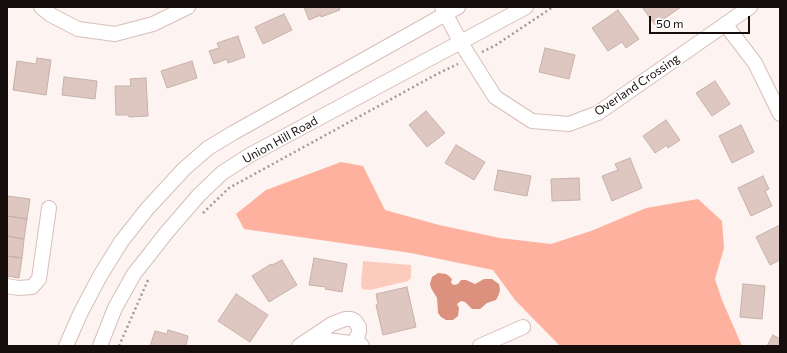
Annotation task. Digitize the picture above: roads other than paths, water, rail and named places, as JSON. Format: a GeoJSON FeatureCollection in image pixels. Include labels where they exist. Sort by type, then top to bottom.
{"type":"FeatureCollection","features":[{"type":"Feature","properties":{"kind":"street"},"geometry":{"type":"LineString","coordinates":[[41,7],[51,15],[78,29],[115,34],[153,24],[188,7]]}},
{"type":"Feature","properties":{"kind":"street"},"geometry":{"type":"LineString","coordinates":[[66,346],[80,314],[100,276],[121,242],[147,208],[196,158],[208,148],[232,133],[444,10],[458,7]]}},
{"type":"Feature","properties":{"kind":"street","name":"Union Hill Road"},"geometry":{"type":"LineString","coordinates":[[100,346],[115,308],[134,274],[167,232],[199,195],[222,173],[250,155],[526,7]]}},
{"type":"Feature","properties":{"kind":"street","name":"Overland Crossing"},"geometry":{"type":"LineString","coordinates":[[444,10],[461,43],[495,97],[532,121],[569,124],[598,113],[750,7]]}},
{"type":"Feature","properties":{"kind":"street"},"geometry":{"type":"LineString","coordinates":[[725,24],[755,63],[780,114]]}},
{"type":"Feature","properties":{"kind":"street"},"geometry":{"type":"LineString","coordinates":[[7,286],[18,288],[32,287],[39,279],[49,208]]}},
{"type":"Feature","properties":{"kind":"street"},"geometry":{"type":"LineString","coordinates":[[299,346],[311,338],[332,324],[345,319],[355,321],[359,327],[359,343],[311,338]]}},
{"type":"Feature","properties":{"kind":"street"},"geometry":{"type":"LineString","coordinates":[[480,346],[523,327]]}}]}
